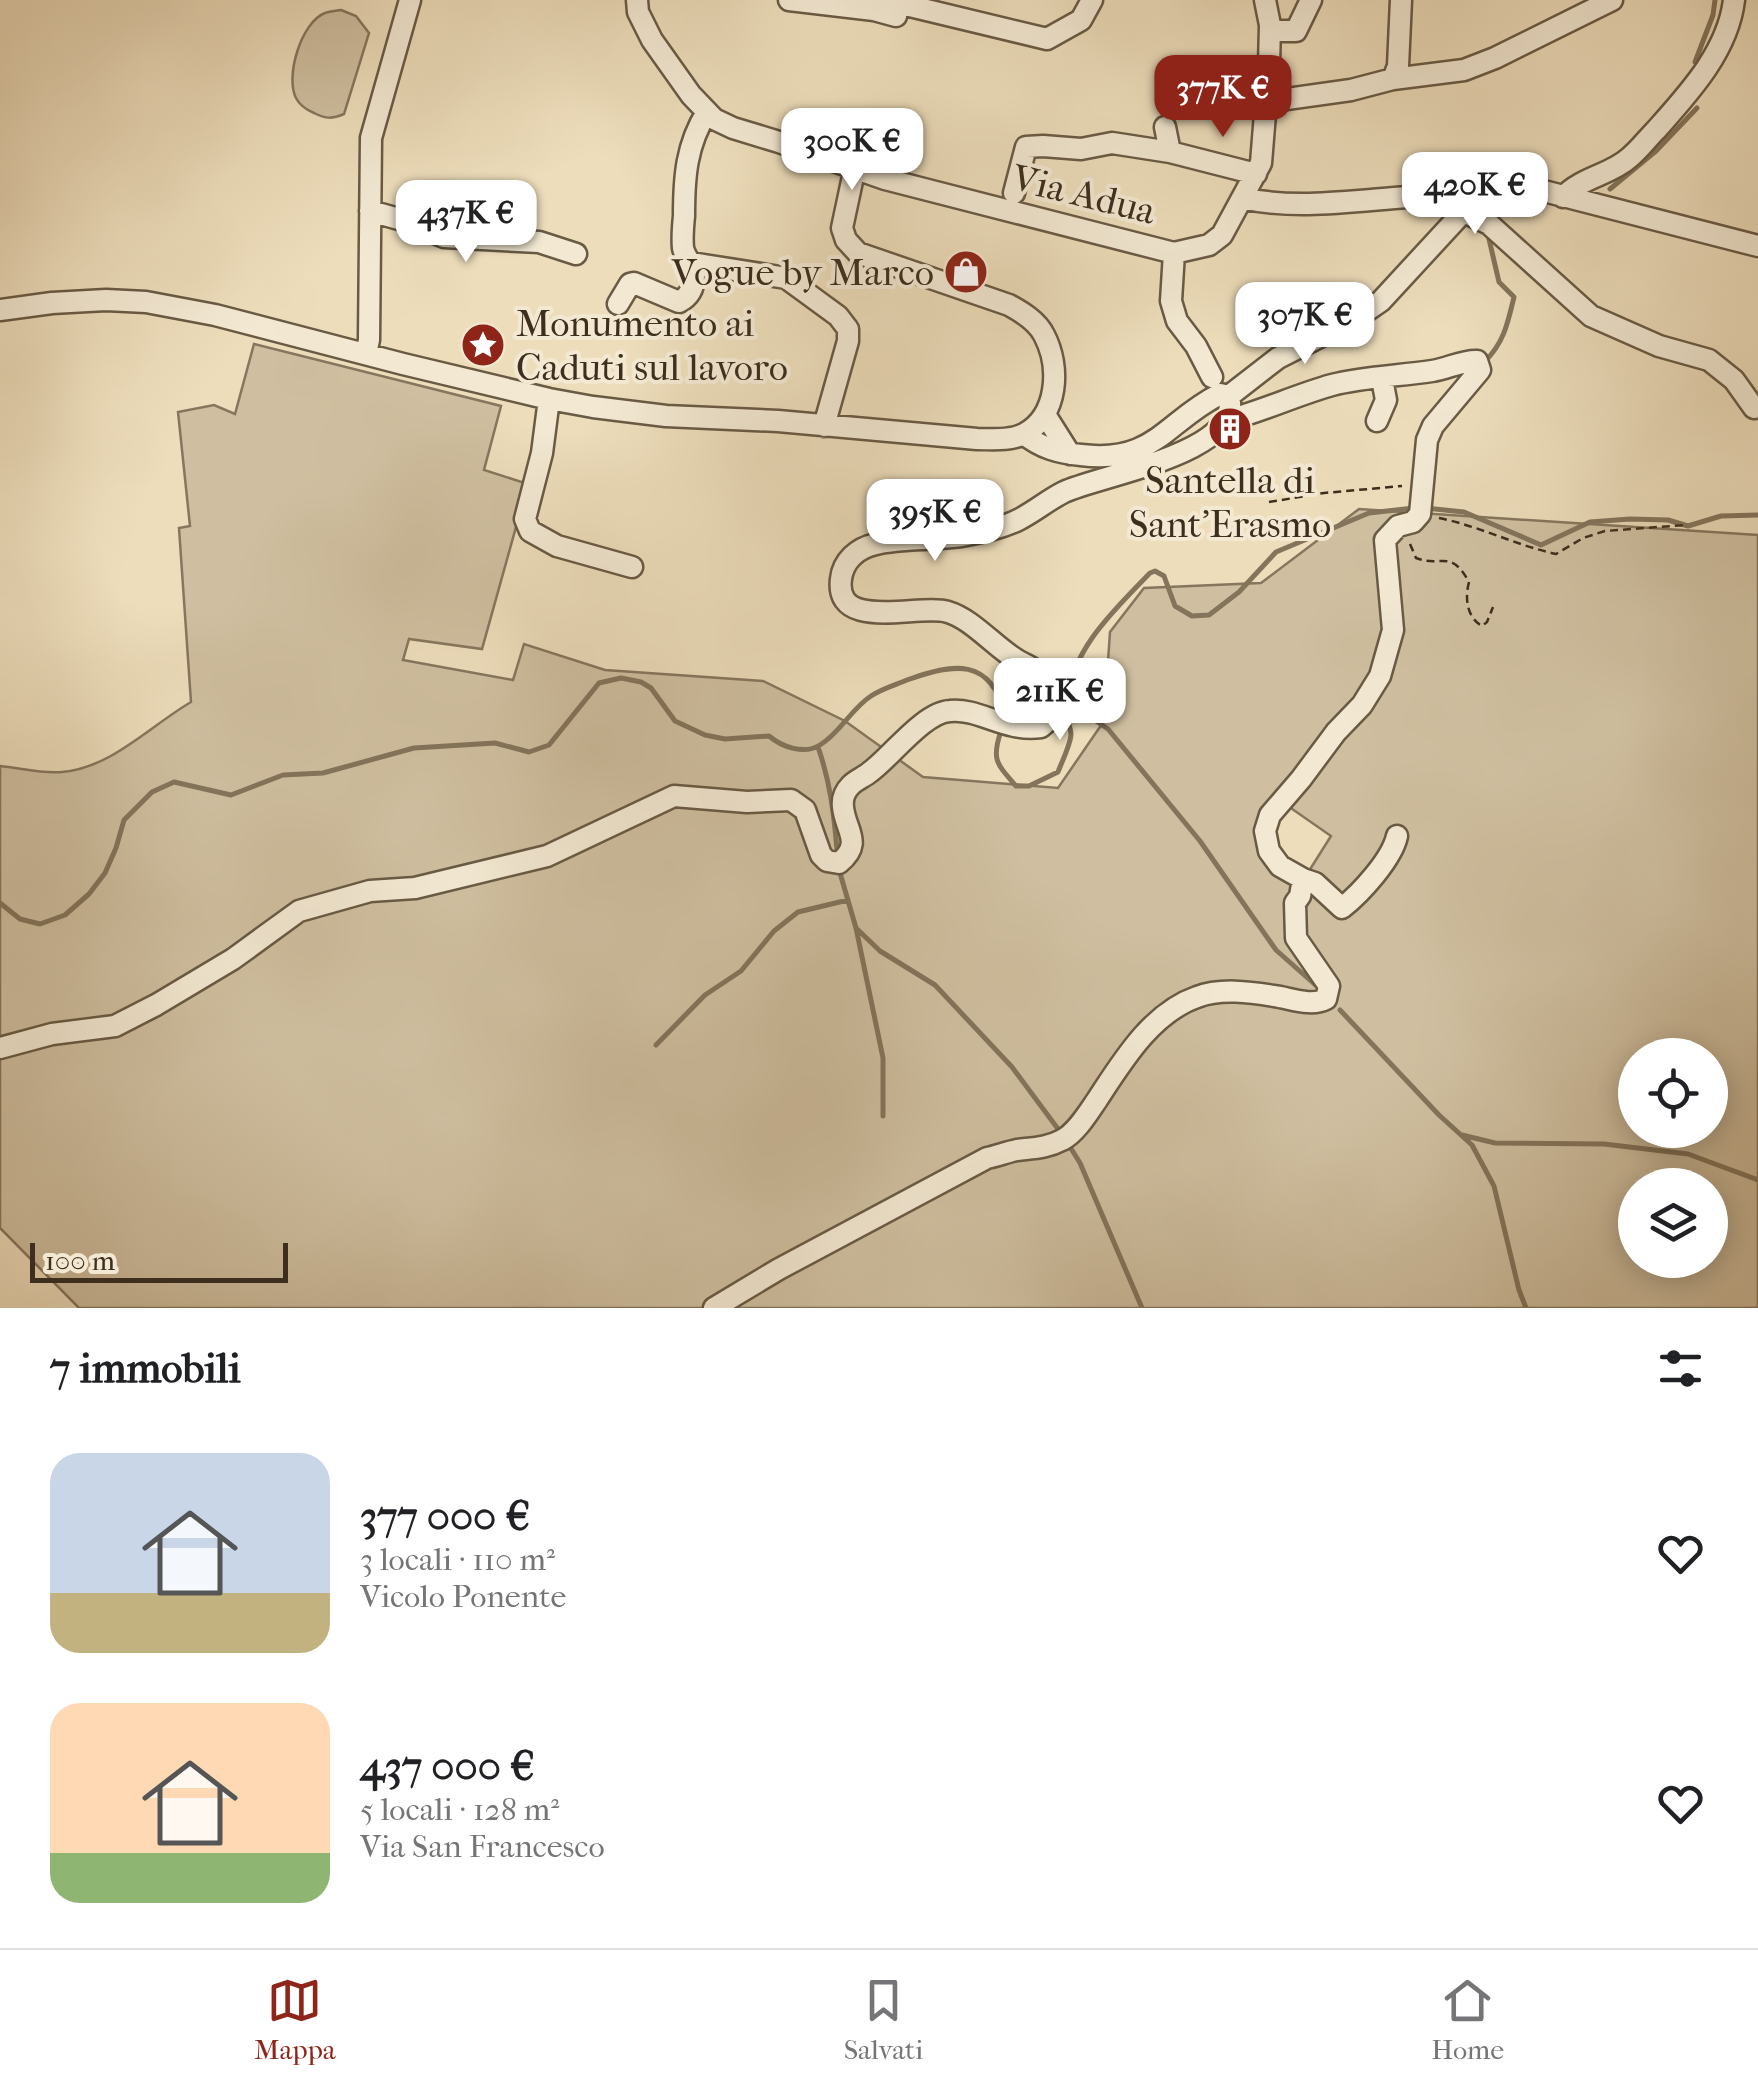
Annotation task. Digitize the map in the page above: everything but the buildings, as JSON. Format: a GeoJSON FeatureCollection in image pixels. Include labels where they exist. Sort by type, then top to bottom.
{"type":"FeatureCollection","features":[{"type":"Feature","properties":{"kind":"street"},"geometry":{"type":"LineString","coordinates":[[366,354],[371,138],[410,0]]}},
{"type":"Feature","properties":{"kind":"street","name":"Via Adua"},"geometry":{"type":"LineString","coordinates":[[637,0],[638,12],[652,40],[692,95],[714,119],[733,128],[885,179],[1174,253]]}},
{"type":"Feature","properties":{"kind":"street"},"geometry":{"type":"LineString","coordinates":[[789,0],[874,10],[890,8],[1046,39],[1081,20],[1092,0]]}},
{"type":"Feature","properties":{"kind":"street"},"geometry":{"type":"LineString","coordinates":[[1212,377],[1174,311],[1174,253],[1209,244],[1222,235],[1256,174],[1262,154],[1270,31],[1265,0]]}},
{"type":"Feature","properties":{"kind":"street"},"geometry":{"type":"LineString","coordinates":[[1270,31],[1296,31],[1311,0]]}},
{"type":"Feature","properties":{"kind":"street"},"geometry":{"type":"LineString","coordinates":[[1393,79],[1398,66],[1401,0]]}},
{"type":"Feature","properties":{"kind":"street"},"geometry":{"type":"LineString","coordinates":[[1265,102],[1464,70],[1612,0]]}},
{"type":"Feature","properties":{"kind":"street"},"geometry":{"type":"LineString","coordinates":[[1564,196],[1574,186],[1628,160],[1678,106],[1708,68],[1731,20],[1734,0]]}},
{"type":"Feature","properties":{"kind":"street"},"geometry":{"type":"LineString","coordinates":[[618,304],[634,283],[679,302],[687,298],[692,288],[694,275],[683,251],[684,176],[695,130],[707,112]]}},
{"type":"Feature","properties":{"kind":"street"},"geometry":{"type":"LineString","coordinates":[[1165,127],[1170,152]]}},
{"type":"Feature","properties":{"kind":"street"},"geometry":{"type":"LineString","coordinates":[[1014,193],[1026,148],[1042,146],[1081,149],[1112,143],[1170,152],[1256,174]]}},
{"type":"Feature","properties":{"kind":"street"},"geometry":{"type":"LineString","coordinates":[[0,310],[106,300],[146,302],[216,315],[593,407],[666,416],[977,438],[1003,439],[1024,434],[1046,416],[1051,401],[1054,381],[1044,334],[1025,314],[1008,305],[858,253],[846,240],[842,228],[856,168]]}},
{"type":"Feature","properties":{"kind":"street"},"geometry":{"type":"LineString","coordinates":[[1024,434],[1039,447],[1070,454],[1102,458],[1133,452],[1166,433],[1204,402],[1220,394],[1230,396],[1278,358],[1355,319],[1381,301],[1476,198],[1503,188],[1536,188],[1758,246]]}},
{"type":"Feature","properties":{"kind":"street"},"geometry":{"type":"LineString","coordinates":[[1242,198],[1265,203],[1407,198]]}},
{"type":"Feature","properties":{"kind":"street"},"geometry":{"type":"LineString","coordinates":[[370,210],[444,237],[539,242],[576,254]]}},
{"type":"Feature","properties":{"kind":"street"},"geometry":{"type":"LineString","coordinates":[[1464,212],[1488,224],[1592,316],[1659,346],[1709,360],[1734,380],[1754,408]]}},
{"type":"Feature","properties":{"kind":"street"},"geometry":{"type":"LineString","coordinates":[[691,263],[786,278],[838,316],[848,329],[848,341],[824,426]]}},
{"type":"Feature","properties":{"kind":"street"},"geometry":{"type":"LineString","coordinates":[[1228,420],[1353,380],[1446,369],[1471,360],[1479,366],[1427,440],[1418,487],[1420,514],[1413,522],[1398,526],[1385,540],[1394,630],[1380,676],[1362,705],[1270,815],[1265,831],[1269,851],[1280,866],[1315,883],[1342,908],[1374,875],[1397,836]]}},
{"type":"Feature","properties":{"kind":"street"},"geometry":{"type":"LineString","coordinates":[[1377,422],[1386,400],[1382,379]]}},
{"type":"Feature","properties":{"kind":"street"},"geometry":{"type":"LineString","coordinates":[[0,1048],[52,1034],[115,1026],[234,960],[298,911],[370,891],[416,888],[547,856],[674,796],[747,802],[791,800],[805,810],[821,855],[827,861],[839,863],[852,846],[843,807],[844,793],[930,718],[946,710],[1007,726],[1041,727],[1048,721],[1048,690],[1041,674],[948,612],[858,611],[845,602],[840,585],[844,565],[875,544],[968,535],[1016,522],[1066,490],[1155,464],[1217,432],[1228,420],[1230,396]]}},
{"type":"Feature","properties":{"kind":"street"},"geometry":{"type":"LineString","coordinates":[[549,399],[542,452],[525,519],[530,531],[557,546],[632,567]]}},
{"type":"Feature","properties":{"kind":"street"},"geometry":{"type":"LineString","coordinates":[[1046,416],[1070,454]]}},
{"type":"Feature","properties":{"kind":"street"},"geometry":{"type":"LineString","coordinates":[[714,1308],[779,1268],[988,1158],[1042,1148],[1065,1139],[1146,1034],[1172,1010],[1198,996],[1230,992],[1318,1003],[1326,999],[1329,986],[1296,938],[1295,904],[1302,879]]}},
{"type":"Feature","properties":{"kind":"path"},"geometry":{"type":"LineString","coordinates":[[1269,502],[1324,492],[1418,487]]}},
{"type":"Feature","properties":{"kind":"path"},"geometry":{"type":"LineString","coordinates":[[1420,514],[1468,524],[1522,546],[1556,554],[1605,531],[1685,525]]}},
{"type":"Feature","properties":{"kind":"path"},"geometry":{"type":"LineString","coordinates":[[1384,552],[1394,537],[1412,546],[1416,558],[1453,561],[1469,582],[1466,595],[1475,622],[1482,626],[1487,622],[1492,607]]}},
{"type":"Feature","properties":{"kind":"shaded area"},"geometry":{"type":"Polygon","coordinates":[[[341,10],[356,16],[369,33],[344,114],[326,117],[298,101],[293,89],[294,64],[302,38],[316,18],[341,10]]]}},
{"type":"Feature","properties":{"kind":"shaded area"},"geometry":{"type":"Polygon","coordinates":[[[254,344],[501,406],[484,470],[528,484],[482,649],[409,639],[403,660],[513,680],[524,644],[605,670],[763,681],[845,721],[923,777],[1058,788],[1104,721],[1110,632],[1144,588],[1261,583],[1359,509],[1758,535],[1758,1308],[79,1308],[0,1228],[0,766],[47,772],[80,769],[114,754],[191,702],[179,528],[190,526],[178,412],[214,405],[235,414],[254,344]],[[1285,804],[1272,820],[1271,847],[1309,871],[1331,836],[1285,804]]]}},
{"type":"Feature","properties":{"kind":"waterway"},"geometry":{"type":"LineString","coordinates":[[1695,62],[1715,0]]}},
{"type":"Feature","properties":{"kind":"waterway"},"geometry":{"type":"LineString","coordinates":[[1610,189],[1656,151],[1697,108]]}},
{"type":"Feature","properties":{"kind":"waterway"},"geometry":{"type":"LineString","coordinates":[[1485,361],[1501,339],[1514,297],[1499,282],[1489,239]]}},
{"type":"Feature","properties":{"kind":"waterway"},"geometry":{"type":"LineString","coordinates":[[1001,731],[996,749],[998,761],[1016,786],[1029,786],[1058,772],[1070,739],[1065,704],[1076,665],[1096,632],[1150,573],[1155,571],[1164,576],[1175,606],[1192,616],[1209,615],[1239,592],[1276,552],[1369,513],[1414,508]]}},
{"type":"Feature","properties":{"kind":"waterway"},"geometry":{"type":"LineString","coordinates":[[1425,508],[1464,512],[1541,545],[1590,522],[1668,520],[1688,526],[1721,516],[1758,515]]}},
{"type":"Feature","properties":{"kind":"waterway"},"geometry":{"type":"LineString","coordinates":[[0,903],[20,919],[40,924],[65,915],[105,873],[124,820],[152,792],[174,782],[231,795],[283,775],[323,773],[414,748],[495,743],[529,752],[549,745],[599,683],[621,678],[651,688],[675,721],[705,735],[725,739],[769,736],[800,749],[814,748],[827,740],[857,707],[875,694],[940,670],[968,669],[980,674],[999,696],[1005,715]]}},
{"type":"Feature","properties":{"kind":"waterway"},"geometry":{"type":"LineString","coordinates":[[1065,700],[1108,729],[1200,841],[1276,950],[1320,989]]}},
{"type":"Feature","properties":{"kind":"waterway"},"geometry":{"type":"LineString","coordinates":[[818,747],[831,798],[837,850]]}},
{"type":"Feature","properties":{"kind":"waterway"},"geometry":{"type":"LineString","coordinates":[[840,873],[856,928],[883,1058],[883,1116]]}},
{"type":"Feature","properties":{"kind":"waterway"},"geometry":{"type":"LineString","coordinates":[[656,1045],[705,995],[741,971],[774,931],[798,912],[848,900]]}},
{"type":"Feature","properties":{"kind":"waterway"},"geometry":{"type":"LineString","coordinates":[[856,928],[880,951],[935,985],[1012,1067],[1061,1133]]}},
{"type":"Feature","properties":{"kind":"waterway"},"geometry":{"type":"LineString","coordinates":[[1340,1010],[1472,1145],[1494,1186],[1526,1308]]}},
{"type":"Feature","properties":{"kind":"waterway"},"geometry":{"type":"LineString","coordinates":[[1462,1135],[1495,1143],[1604,1144],[1688,1154],[1758,1180]]}},
{"type":"Feature","properties":{"kind":"waterway"},"geometry":{"type":"LineString","coordinates":[[1067,1142],[1080,1163],[1142,1308]]}},
{"type":"Feature","properties":{"kind":"place","name":"Vogue by Marco"},"geometry":{"type":"Point","coordinates":[966,272]}},
{"type":"Feature","properties":{"kind":"place","name":"Monumento ai Caduti sul lavoro"},"geometry":{"type":"Point","coordinates":[483,345]}},
{"type":"Feature","properties":{"kind":"place","name":"Santella di Sant'Erasmo"},"geometry":{"type":"Point","coordinates":[1230,429]}}]}
